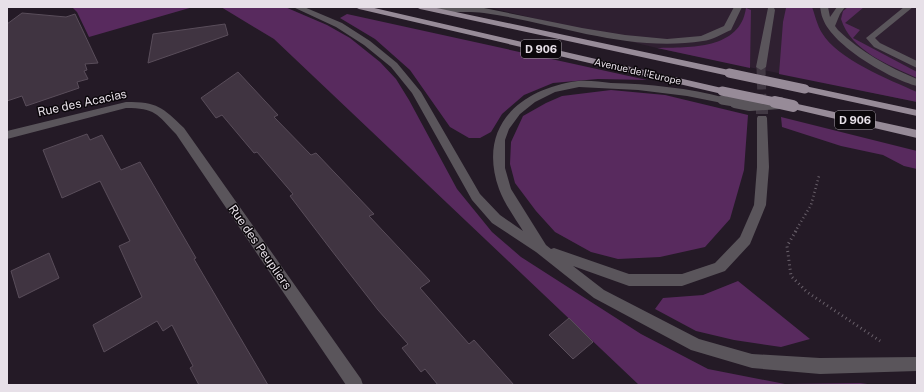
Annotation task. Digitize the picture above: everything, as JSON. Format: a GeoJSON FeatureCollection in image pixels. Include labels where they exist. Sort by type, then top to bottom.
{"type":"FeatureCollection","features":[{"type":"Feature","properties":{"kind":"main road","name":"Avenue de l'Europe"},"geometry":{"type":"LineString","coordinates":[[359,7],[722,95]]}},
{"type":"Feature","properties":{"kind":"main road","name":"Avenue de l'Europe"},"geometry":{"type":"LineString","coordinates":[[420,7],[917,113]]}},
{"type":"Feature","properties":{"kind":"main road","name":"D 906"},"geometry":{"type":"LineString","coordinates":[[788,104],[917,134]]}},
{"type":"Feature","properties":{"kind":"street"},"geometry":{"type":"LineString","coordinates":[[297,7],[339,25],[367,43],[394,65],[416,92],[476,197],[496,219],[541,249],[599,294],[696,345],[752,361],[820,366],[915,364]]}},
{"type":"Feature","properties":{"kind":"street"},"geometry":{"type":"LineString","coordinates":[[435,10],[483,11],[620,38],[678,42],[712,36],[725,30],[733,23],[738,15],[738,7]]}},
{"type":"Feature","properties":{"kind":"street"},"geometry":{"type":"LineString","coordinates":[[824,7],[824,12],[831,26],[839,36],[869,59],[917,83]]}},
{"type":"Feature","properties":{"kind":"street"},"geometry":{"type":"LineString","coordinates":[[831,26],[836,13],[841,7]]}},
{"type":"Feature","properties":{"kind":"street"},"geometry":{"type":"LineString","coordinates":[[917,11],[908,7],[870,38],[877,45],[917,65]]}},
{"type":"Feature","properties":{"kind":"street"},"geometry":{"type":"LineString","coordinates":[[761,67],[772,8]]}},
{"type":"Feature","properties":{"kind":"street"},"geometry":{"type":"LineString","coordinates":[[762,118],[763,167],[760,204],[745,240],[720,267],[682,280],[629,280],[541,249],[505,190],[499,168],[500,140],[504,128],[516,112],[531,100],[552,90],[579,84],[638,87],[687,93],[722,95],[750,105],[788,104]]}},
{"type":"Feature","properties":{"kind":"street","name":"Rue des Acacias"},"geometry":{"type":"LineString","coordinates":[[7,135],[90,112],[126,105],[146,105],[162,113]]}},
{"type":"Feature","properties":{"kind":"street","name":"Rue des Peupliers"},"geometry":{"type":"LineString","coordinates":[[162,113],[180,130],[355,385]]}},
{"type":"Feature","properties":{"kind":"path"},"geometry":{"type":"LineString","coordinates":[[819,176],[811,205],[788,246],[791,276],[807,292],[915,364]]}},
{"type":"Feature","properties":{"kind":"shaded area"},"geometry":{"type":"Polygon","coordinates":[[[72,7],[193,7],[89,37],[77,12],[72,7]]]}},
{"type":"Feature","properties":{"kind":"shaded area"},"geometry":{"type":"Polygon","coordinates":[[[221,7],[285,7],[327,25],[350,38],[380,62],[396,79],[457,189],[492,232],[521,257],[641,334],[708,369],[785,384],[860,383],[875,385],[639,385],[274,39],[221,7]]]}},
{"type":"Feature","properties":{"kind":"shaded area"},"geometry":{"type":"Polygon","coordinates":[[[487,7],[917,7],[917,102],[657,48],[487,7]]]}},
{"type":"Feature","properties":{"kind":"shaded area"},"geometry":{"type":"Polygon","coordinates":[[[812,7],[820,30],[829,43],[839,52],[865,68],[917,92],[917,102],[779,74],[783,22],[786,8],[812,7]]]}},
{"type":"Feature","properties":{"kind":"shaded area"},"geometry":{"type":"Polygon","coordinates":[[[848,7],[864,7],[845,23],[860,30],[853,38],[917,72],[917,78],[872,56],[853,40],[841,19],[843,11],[848,7]]]}},
{"type":"Feature","properties":{"kind":"shaded area"},"geometry":{"type":"Polygon","coordinates":[[[746,8],[751,10],[750,68],[657,48],[698,46],[724,39],[734,32],[742,22],[746,8]]]}},
{"type":"Feature","properties":{"kind":"shaded area"},"geometry":{"type":"Polygon","coordinates":[[[347,14],[647,80],[598,79],[553,83],[524,95],[502,114],[491,132],[480,138],[469,138],[450,127],[410,70],[375,39],[340,18],[347,14]]]}},
{"type":"Feature","properties":{"kind":"shaded area"},"geometry":{"type":"Polygon","coordinates":[[[611,90],[665,95],[748,115],[744,170],[730,219],[705,247],[660,257],[618,259],[591,252],[555,232],[536,211],[515,183],[510,164],[511,142],[523,116],[562,96],[611,90]]]}},
{"type":"Feature","properties":{"kind":"shaded area"},"geometry":{"type":"Polygon","coordinates":[[[781,117],[917,151],[917,169],[904,166],[883,155],[841,146],[782,127],[781,117]]]}},
{"type":"Feature","properties":{"kind":"shaded area"},"geometry":{"type":"Polygon","coordinates":[[[738,281],[810,339],[781,347],[734,340],[696,331],[655,309],[663,298],[703,295],[738,281]]]}},
{"type":"Feature","properties":{"kind":"building"},"geometry":{"type":"Polygon","coordinates":[[[22,13],[66,17],[75,14],[98,63],[85,64],[87,70],[84,71],[88,79],[77,82],[79,88],[26,106],[22,96],[7,101],[7,24],[22,13]]]}},
{"type":"Feature","properties":{"kind":"building"},"geometry":{"type":"Polygon","coordinates":[[[225,24],[228,35],[148,63],[153,34],[225,24]]]}},
{"type":"Feature","properties":{"kind":"building"},"geometry":{"type":"Polygon","coordinates":[[[238,72],[278,115],[274,117],[311,155],[316,153],[374,214],[369,216],[430,281],[420,288],[469,344],[474,340],[514,385],[438,385],[425,369],[421,372],[402,348],[408,344],[378,310],[332,251],[290,196],[293,194],[257,152],[254,153],[222,115],[216,118],[201,98],[238,72]]]}},
{"type":"Feature","properties":{"kind":"building"},"geometry":{"type":"Polygon","coordinates":[[[87,134],[90,140],[102,135],[121,170],[140,162],[196,258],[194,259],[268,385],[199,385],[190,368],[193,366],[172,325],[163,331],[157,321],[104,352],[93,325],[142,297],[119,246],[130,241],[100,181],[62,198],[43,150],[87,134]]]}},
{"type":"Feature","properties":{"kind":"building"},"geometry":{"type":"Polygon","coordinates":[[[49,253],[59,278],[19,298],[11,271],[49,253]]]}},
{"type":"Feature","properties":{"kind":"building"},"geometry":{"type":"Polygon","coordinates":[[[569,318],[593,342],[573,359],[549,335],[569,318]]]}},
{"type":"Feature","properties":{"kind":"tunnel"},"geometry":{"type":"LineString","coordinates":[[761,67],[762,103]]}},
{"type":"Feature","properties":{"kind":"tunnel"},"geometry":{"type":"LineString","coordinates":[[762,103],[762,118]]}}]}
